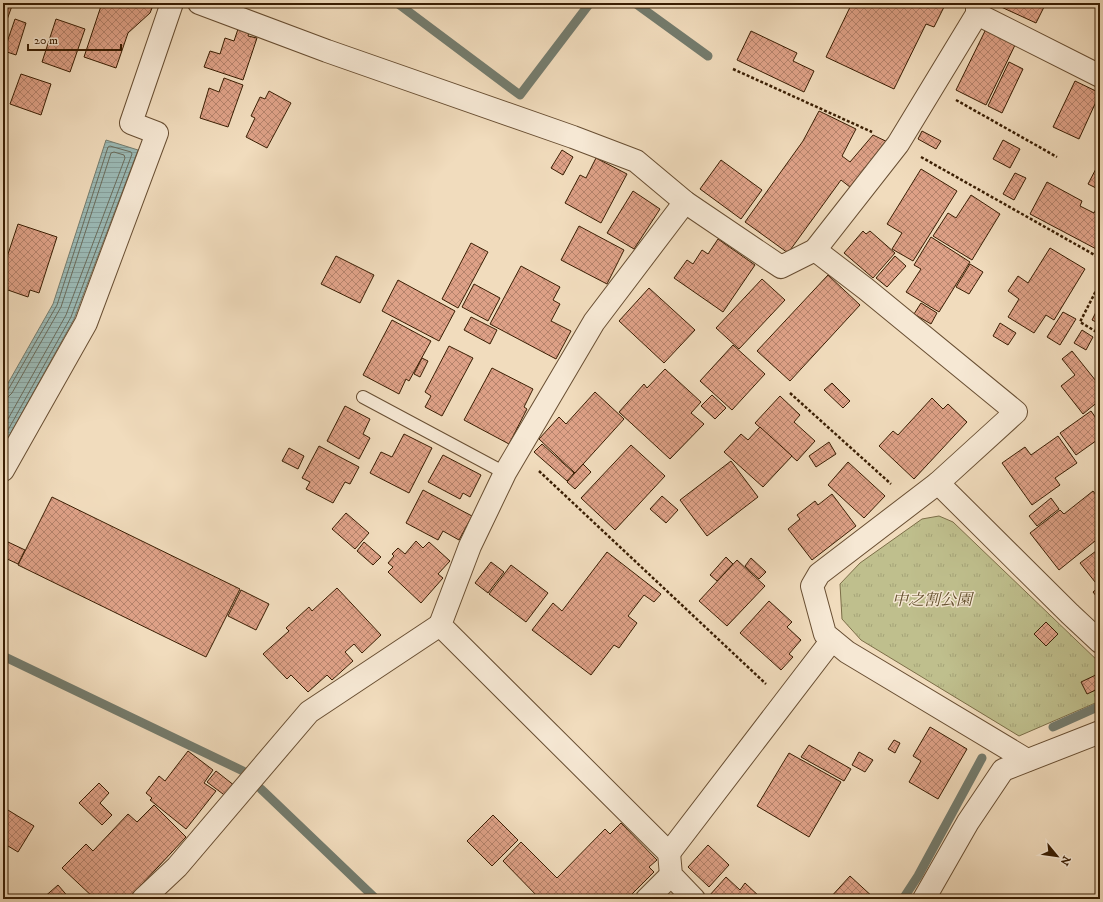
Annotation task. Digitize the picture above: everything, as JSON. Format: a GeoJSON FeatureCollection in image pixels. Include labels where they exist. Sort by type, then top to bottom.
{"type":"FeatureCollection","features":[{"type":"Feature","properties":{"kind":"street"},"geometry":{"type":"LineString","coordinates":[[3,470],[86,323],[157,133],[130,123],[172,3]]}},
{"type":"Feature","properties":{"kind":"street"},"geometry":{"type":"LineString","coordinates":[[200,3],[327,51],[573,137],[636,161],[685,202],[781,267],[815,250],[898,144],[933,87],[977,9],[1100,76]]}},
{"type":"Feature","properties":{"kind":"street"},"geometry":{"type":"LineString","coordinates":[[143,899],[177,867],[309,712],[440,624],[470,546],[505,473],[594,322],[685,202]]}},
{"type":"Feature","properties":{"kind":"street"},"geometry":{"type":"LineString","coordinates":[[815,250],[866,289],[1016,412],[938,483],[819,574],[812,586],[825,634],[847,652],[1027,760]]}},
{"type":"Feature","properties":{"kind":"street"},"geometry":{"type":"LineString","coordinates":[[938,483],[1100,642]]}},
{"type":"Feature","properties":{"kind":"street"},"geometry":{"type":"LineString","coordinates":[[440,624],[669,853],[671,875],[694,899]]}},
{"type":"Feature","properties":{"kind":"street"},"geometry":{"type":"LineString","coordinates":[[669,853],[832,640]]}},
{"type":"Feature","properties":{"kind":"street"},"geometry":{"type":"LineString","coordinates":[[924,899],[968,822],[1003,770],[1100,732]]}},
{"type":"Feature","properties":{"kind":"street"},"geometry":{"type":"LineString","coordinates":[[647,899],[671,875]]}},
{"type":"Feature","properties":{"kind":"lane"},"geometry":{"type":"LineString","coordinates":[[363,397],[505,473]]}},
{"type":"Feature","properties":{"kind":"path"},"geometry":{"type":"LineString","coordinates":[[933,87],[1057,156]]}},
{"type":"Feature","properties":{"kind":"path"},"geometry":{"type":"LineString","coordinates":[[1100,283],[1080,322],[1100,334]]}},
{"type":"Feature","properties":{"kind":"path"},"geometry":{"type":"LineString","coordinates":[[790,393],[912,504]]}},
{"type":"Feature","properties":{"kind":"path"},"geometry":{"type":"LineString","coordinates":[[518,451],[785,702]]}},
{"type":"Feature","properties":{"kind":"green space","name":"中之割公園"},"geometry":{"type":"Polygon","coordinates":[[[939,516],[953,522],[1100,663],[1100,701],[1019,736],[861,640],[842,619],[840,584],[860,563],[922,519],[939,516]]]}},
{"type":"Feature","properties":{"kind":"water"},"geometry":{"type":"Polygon","coordinates":[[[106,140],[138,150],[74,319],[3,447],[3,392],[53,304],[106,140]]]}},
{"type":"Feature","properties":{"kind":"building"},"geometry":{"type":"Polygon","coordinates":[[[3,3],[13,3],[3,31],[3,3]]]}},
{"type":"Feature","properties":{"kind":"building"},"geometry":{"type":"Polygon","coordinates":[[[102,3],[154,3],[150,13],[128,33],[116,68],[84,57],[102,3]]]}},
{"type":"Feature","properties":{"kind":"building"},"geometry":{"type":"Polygon","coordinates":[[[852,3],[946,3],[934,27],[926,24],[894,89],[826,57],[852,3]]]}},
{"type":"Feature","properties":{"kind":"building"},"geometry":{"type":"Polygon","coordinates":[[[1000,3],[1046,3],[1036,23],[999,6],[1000,3]]]}},
{"type":"Feature","properties":{"kind":"building"},"geometry":{"type":"Polygon","coordinates":[[[15,19],[26,23],[16,55],[4,51],[15,19]]]}},
{"type":"Feature","properties":{"kind":"building"},"geometry":{"type":"Polygon","coordinates":[[[56,19],[85,29],[70,72],[42,62],[56,19]]]}},
{"type":"Feature","properties":{"kind":"building"},"geometry":{"type":"Polygon","coordinates":[[[238,29],[249,32],[248,36],[257,38],[243,80],[204,67],[210,51],[220,54],[225,38],[234,41],[238,29]]]}},
{"type":"Feature","properties":{"kind":"building"},"geometry":{"type":"Polygon","coordinates":[[[986,29],[1016,43],[986,105],[956,90],[986,29]]]}},
{"type":"Feature","properties":{"kind":"building"},"geometry":{"type":"Polygon","coordinates":[[[751,31],[797,53],[793,61],[814,71],[804,92],[737,60],[751,31]]]}},
{"type":"Feature","properties":{"kind":"building"},"geometry":{"type":"Polygon","coordinates":[[[1009,62],[1023,69],[1002,113],[988,106],[1009,62]]]}},
{"type":"Feature","properties":{"kind":"building"},"geometry":{"type":"Polygon","coordinates":[[[21,74],[51,84],[41,115],[10,104],[21,74]]]}},
{"type":"Feature","properties":{"kind":"building"},"geometry":{"type":"Polygon","coordinates":[[[224,78],[243,85],[228,127],[200,118],[209,88],[219,92],[224,78]]]}},
{"type":"Feature","properties":{"kind":"building"},"geometry":{"type":"Polygon","coordinates":[[[1075,81],[1100,93],[1079,139],[1053,127],[1075,81]]]}},
{"type":"Feature","properties":{"kind":"building"},"geometry":{"type":"Polygon","coordinates":[[[269,91],[291,103],[267,148],[246,137],[255,118],[251,116],[260,97],[265,99],[269,91]]]}},
{"type":"Feature","properties":{"kind":"building"},"geometry":{"type":"Polygon","coordinates":[[[819,111],[856,129],[842,156],[850,162],[873,135],[894,145],[855,191],[841,180],[788,253],[745,222],[803,141],[819,111]]]}},
{"type":"Feature","properties":{"kind":"building"},"geometry":{"type":"Polygon","coordinates":[[[922,131],[941,141],[936,149],[918,139],[922,131]]]}},
{"type":"Feature","properties":{"kind":"building"},"geometry":{"type":"Polygon","coordinates":[[[1003,140],[1020,149],[1010,168],[993,159],[1003,140]]]}},
{"type":"Feature","properties":{"kind":"building"},"geometry":{"type":"Polygon","coordinates":[[[562,150],[573,157],[563,175],[551,168],[562,150]]]}},
{"type":"Feature","properties":{"kind":"building"},"geometry":{"type":"Polygon","coordinates":[[[596,158],[627,174],[601,223],[565,203],[580,175],[586,178],[596,158]]]}},
{"type":"Feature","properties":{"kind":"building"},"geometry":{"type":"Polygon","coordinates":[[[721,160],[762,190],[741,219],[700,189],[721,160]]]}},
{"type":"Feature","properties":{"kind":"building"},"geometry":{"type":"Polygon","coordinates":[[[1099,163],[1100,164],[1100,190],[1088,184],[1099,163]]]}},
{"type":"Feature","properties":{"kind":"building"},"geometry":{"type":"Polygon","coordinates":[[[921,169],[957,191],[913,261],[892,249],[902,233],[887,224],[921,169]]]}},
{"type":"Feature","properties":{"kind":"building"},"geometry":{"type":"Polygon","coordinates":[[[1015,173],[1026,178],[1014,200],[1003,194],[1015,173]]]}},
{"type":"Feature","properties":{"kind":"building"},"geometry":{"type":"Polygon","coordinates":[[[1047,182],[1082,201],[1080,206],[1094,213],[1098,205],[1100,206],[1100,251],[1030,214],[1047,182]]]}},
{"type":"Feature","properties":{"kind":"building"},"geometry":{"type":"Polygon","coordinates":[[[633,191],[660,209],[634,249],[607,233],[633,191]]]}},
{"type":"Feature","properties":{"kind":"building"},"geometry":{"type":"Polygon","coordinates":[[[971,195],[1000,214],[972,260],[933,236],[948,213],[956,218],[971,195]]]}},
{"type":"Feature","properties":{"kind":"building"},"geometry":{"type":"Polygon","coordinates":[[[18,224],[57,237],[39,293],[30,290],[28,297],[5,289],[8,283],[3,281],[3,269],[18,224]]]}},
{"type":"Feature","properties":{"kind":"building"},"geometry":{"type":"Polygon","coordinates":[[[579,226],[624,250],[607,284],[561,260],[579,226]]]}},
{"type":"Feature","properties":{"kind":"building"},"geometry":{"type":"Polygon","coordinates":[[[863,231],[866,234],[870,231],[895,253],[873,278],[844,253],[863,231]]]}},
{"type":"Feature","properties":{"kind":"building"},"geometry":{"type":"Polygon","coordinates":[[[931,237],[970,262],[939,312],[906,292],[921,269],[914,265],[931,237]]]}},
{"type":"Feature","properties":{"kind":"building"},"geometry":{"type":"Polygon","coordinates":[[[718,239],[755,265],[723,312],[674,278],[687,260],[693,264],[702,250],[708,254],[718,239]]]}},
{"type":"Feature","properties":{"kind":"building"},"geometry":{"type":"Polygon","coordinates":[[[471,243],[488,252],[458,308],[442,299],[471,243]]]}},
{"type":"Feature","properties":{"kind":"building"},"geometry":{"type":"Polygon","coordinates":[[[1050,248],[1085,269],[1054,320],[1046,315],[1034,333],[1008,317],[1019,299],[1008,291],[1018,276],[1028,283],[1050,248]]]}},
{"type":"Feature","properties":{"kind":"building"},"geometry":{"type":"Polygon","coordinates":[[[336,256],[374,275],[360,303],[321,284],[336,256]]]}},
{"type":"Feature","properties":{"kind":"building"},"geometry":{"type":"Polygon","coordinates":[[[895,256],[906,266],[887,287],[876,278],[895,256]]]}},
{"type":"Feature","properties":{"kind":"building"},"geometry":{"type":"Polygon","coordinates":[[[970,264],[983,272],[969,294],[956,287],[970,264]]]}},
{"type":"Feature","properties":{"kind":"building"},"geometry":{"type":"Polygon","coordinates":[[[521,266],[560,287],[553,300],[560,304],[551,321],[571,331],[556,359],[490,324],[521,266]]]}},
{"type":"Feature","properties":{"kind":"building"},"geometry":{"type":"Polygon","coordinates":[[[828,275],[860,305],[790,381],[757,351],[828,275]]]}},
{"type":"Feature","properties":{"kind":"building"},"geometry":{"type":"Polygon","coordinates":[[[762,279],[785,300],[739,349],[716,328],[762,279]]]}},
{"type":"Feature","properties":{"kind":"building"},"geometry":{"type":"Polygon","coordinates":[[[398,280],[455,311],[439,341],[382,311],[398,280]]]}},
{"type":"Feature","properties":{"kind":"building"},"geometry":{"type":"Polygon","coordinates":[[[474,284],[500,298],[488,321],[462,307],[474,284]]]}},
{"type":"Feature","properties":{"kind":"building"},"geometry":{"type":"Polygon","coordinates":[[[649,288],[695,330],[664,363],[619,321],[649,288]]]}},
{"type":"Feature","properties":{"kind":"building"},"geometry":{"type":"Polygon","coordinates":[[[921,303],[937,313],[931,324],[914,314],[921,303]]]}},
{"type":"Feature","properties":{"kind":"building"},"geometry":{"type":"Polygon","coordinates":[[[1100,304],[1100,324],[1092,320],[1100,304]]]}},
{"type":"Feature","properties":{"kind":"building"},"geometry":{"type":"Polygon","coordinates":[[[1063,312],[1076,319],[1060,345],[1047,337],[1063,312]]]}},
{"type":"Feature","properties":{"kind":"building"},"geometry":{"type":"Polygon","coordinates":[[[471,317],[497,330],[490,344],[464,330],[471,317]]]}},
{"type":"Feature","properties":{"kind":"building"},"geometry":{"type":"Polygon","coordinates":[[[392,320],[431,341],[409,381],[406,379],[399,394],[363,375],[392,320]]]}},
{"type":"Feature","properties":{"kind":"building"},"geometry":{"type":"Polygon","coordinates":[[[1000,323],[1016,333],[1008,345],[993,336],[1000,323]]]}},
{"type":"Feature","properties":{"kind":"building"},"geometry":{"type":"Polygon","coordinates":[[[1082,330],[1093,337],[1086,350],[1074,343],[1082,330]]]}},
{"type":"Feature","properties":{"kind":"building"},"geometry":{"type":"Polygon","coordinates":[[[733,345],[765,374],[732,410],[700,381],[733,345]]]}},
{"type":"Feature","properties":{"kind":"building"},"geometry":{"type":"Polygon","coordinates":[[[449,346],[473,358],[442,416],[425,407],[431,396],[425,392],[449,346]]]}},
{"type":"Feature","properties":{"kind":"building"},"geometry":{"type":"Polygon","coordinates":[[[1072,351],[1100,386],[1100,390],[1097,392],[1100,400],[1083,414],[1061,386],[1075,375],[1062,359],[1072,351]]]}},
{"type":"Feature","properties":{"kind":"building"},"geometry":{"type":"Polygon","coordinates":[[[422,358],[428,361],[420,377],[414,374],[422,358]]]}},
{"type":"Feature","properties":{"kind":"building"},"geometry":{"type":"Polygon","coordinates":[[[492,368],[533,389],[524,407],[527,409],[509,444],[464,420],[492,368]]]}},
{"type":"Feature","properties":{"kind":"building"},"geometry":{"type":"Polygon","coordinates":[[[665,369],[701,402],[691,413],[704,424],[670,459],[619,412],[644,384],[647,388],[665,369]]]}},
{"type":"Feature","properties":{"kind":"building"},"geometry":{"type":"Polygon","coordinates":[[[832,383],[850,401],[843,408],[824,390],[832,383]]]}},
{"type":"Feature","properties":{"kind":"building"},"geometry":{"type":"Polygon","coordinates":[[[595,392],[624,419],[575,473],[539,439],[559,417],[566,424],[595,392]]]}},
{"type":"Feature","properties":{"kind":"building"},"geometry":{"type":"Polygon","coordinates":[[[712,395],[726,408],[715,419],[701,406],[712,395]]]}},
{"type":"Feature","properties":{"kind":"building"},"geometry":{"type":"Polygon","coordinates":[[[780,396],[800,415],[794,422],[815,441],[797,461],[755,423],[780,396]]]}},
{"type":"Feature","properties":{"kind":"building"},"geometry":{"type":"Polygon","coordinates":[[[932,398],[943,409],[948,404],[967,422],[914,479],[879,446],[893,431],[898,435],[932,398]]]}},
{"type":"Feature","properties":{"kind":"building"},"geometry":{"type":"Polygon","coordinates":[[[345,406],[370,419],[363,434],[370,438],[359,459],[327,441],[345,406]]]}},
{"type":"Feature","properties":{"kind":"building"},"geometry":{"type":"Polygon","coordinates":[[[1091,411],[1100,424],[1100,438],[1076,455],[1060,433],[1091,411]]]}},
{"type":"Feature","properties":{"kind":"building"},"geometry":{"type":"Polygon","coordinates":[[[760,427],[792,456],[763,487],[724,452],[741,434],[748,440],[760,427]]]}},
{"type":"Feature","properties":{"kind":"building"},"geometry":{"type":"Polygon","coordinates":[[[404,434],[432,448],[409,493],[370,473],[381,452],[392,457],[404,434]]]}},
{"type":"Feature","properties":{"kind":"building"},"geometry":{"type":"Polygon","coordinates":[[[1058,436],[1077,463],[1055,478],[1060,485],[1032,505],[1002,463],[1025,447],[1031,455],[1058,436]]]}},
{"type":"Feature","properties":{"kind":"building"},"geometry":{"type":"Polygon","coordinates":[[[829,442],[836,454],[816,467],[809,456],[829,442]]]}},
{"type":"Feature","properties":{"kind":"building"},"geometry":{"type":"Polygon","coordinates":[[[542,444],[574,473],[567,481],[534,452],[542,444]]]}},
{"type":"Feature","properties":{"kind":"building"},"geometry":{"type":"Polygon","coordinates":[[[631,445],[665,476],[615,530],[581,498],[631,445]]]}},
{"type":"Feature","properties":{"kind":"building"},"geometry":{"type":"Polygon","coordinates":[[[319,446],[359,467],[350,484],[345,482],[333,503],[306,489],[310,482],[302,478],[319,446]]]}},
{"type":"Feature","properties":{"kind":"building"},"geometry":{"type":"Polygon","coordinates":[[[289,448],[304,456],[298,469],[282,461],[289,448]]]}},
{"type":"Feature","properties":{"kind":"building"},"geometry":{"type":"Polygon","coordinates":[[[443,455],[481,475],[470,497],[463,493],[460,499],[428,482],[443,455]]]}},
{"type":"Feature","properties":{"kind":"building"},"geometry":{"type":"Polygon","coordinates":[[[731,461],[758,497],[707,536],[680,500],[731,461]]]}},
{"type":"Feature","properties":{"kind":"building"},"geometry":{"type":"Polygon","coordinates":[[[848,462],[885,496],[864,518],[828,485],[848,462]]]}},
{"type":"Feature","properties":{"kind":"building"},"geometry":{"type":"Polygon","coordinates":[[[583,464],[591,472],[575,489],[567,482],[583,464]]]}},
{"type":"Feature","properties":{"kind":"building"},"geometry":{"type":"Polygon","coordinates":[[[423,490],[472,516],[459,540],[443,531],[438,540],[406,523],[423,490]]]}},
{"type":"Feature","properties":{"kind":"building"},"geometry":{"type":"Polygon","coordinates":[[[1093,491],[1100,500],[1100,537],[1059,570],[1030,533],[1060,510],[1064,514],[1093,491]]]}},
{"type":"Feature","properties":{"kind":"building"},"geometry":{"type":"Polygon","coordinates":[[[832,494],[856,526],[812,560],[788,529],[800,519],[797,515],[815,501],[818,505],[832,494]]]}},
{"type":"Feature","properties":{"kind":"building"},"geometry":{"type":"Polygon","coordinates":[[[662,496],[678,510],[666,523],[650,509],[662,496]]]}},
{"type":"Feature","properties":{"kind":"building"},"geometry":{"type":"Polygon","coordinates":[[[52,497],[240,589],[206,657],[18,565],[52,497]]]}},
{"type":"Feature","properties":{"kind":"building"},"geometry":{"type":"Polygon","coordinates":[[[1051,498],[1059,509],[1037,526],[1029,516],[1051,498]]]}},
{"type":"Feature","properties":{"kind":"building"},"geometry":{"type":"Polygon","coordinates":[[[346,513],[369,533],[355,549],[332,529],[346,513]]]}},
{"type":"Feature","properties":{"kind":"building"},"geometry":{"type":"Polygon","coordinates":[[[416,541],[423,548],[429,542],[450,561],[438,574],[443,578],[421,603],[388,572],[393,567],[388,563],[394,556],[392,554],[398,548],[405,554],[416,541]]]}},
{"type":"Feature","properties":{"kind":"building"},"geometry":{"type":"Polygon","coordinates":[[[8,542],[25,550],[18,564],[3,557],[8,542]]]}},
{"type":"Feature","properties":{"kind":"building"},"geometry":{"type":"Polygon","coordinates":[[[364,542],[381,557],[373,565],[357,551],[364,542]]]}},
{"type":"Feature","properties":{"kind":"building"},"geometry":{"type":"Polygon","coordinates":[[[1100,548],[1100,601],[1093,592],[1099,587],[1080,563],[1100,548]]]}},
{"type":"Feature","properties":{"kind":"building"},"geometry":{"type":"Polygon","coordinates":[[[607,552],[661,594],[654,602],[644,595],[628,616],[637,623],[619,648],[614,645],[591,675],[532,630],[553,603],[562,611],[607,552]]]}},
{"type":"Feature","properties":{"kind":"building"},"geometry":{"type":"Polygon","coordinates":[[[726,557],[733,564],[717,581],[710,575],[726,557]]]}},
{"type":"Feature","properties":{"kind":"building"},"geometry":{"type":"Polygon","coordinates":[[[751,558],[766,572],[759,579],[745,566],[751,558]]]}},
{"type":"Feature","properties":{"kind":"building"},"geometry":{"type":"Polygon","coordinates":[[[737,560],[765,586],[727,626],[699,601],[737,560]]]}},
{"type":"Feature","properties":{"kind":"building"},"geometry":{"type":"Polygon","coordinates":[[[491,562],[504,572],[488,593],[475,583],[491,562]]]}},
{"type":"Feature","properties":{"kind":"building"},"geometry":{"type":"Polygon","coordinates":[[[511,565],[548,593],[526,622],[489,594],[511,565]]]}},
{"type":"Feature","properties":{"kind":"building"},"geometry":{"type":"Polygon","coordinates":[[[337,588],[381,635],[362,653],[354,644],[345,652],[353,661],[332,680],[327,675],[308,692],[291,675],[287,679],[263,654],[289,631],[286,628],[309,607],[312,611],[337,588]]]}},
{"type":"Feature","properties":{"kind":"building"},"geometry":{"type":"Polygon","coordinates":[[[241,590],[269,604],[256,630],[228,616],[241,590]]]}},
{"type":"Feature","properties":{"kind":"building"},"geometry":{"type":"Polygon","coordinates":[[[769,601],[792,622],[787,627],[801,640],[789,654],[793,657],[781,670],[740,633],[769,601]]]}},
{"type":"Feature","properties":{"kind":"building"},"geometry":{"type":"Polygon","coordinates":[[[1046,622],[1058,634],[1046,646],[1034,634],[1046,622]]]}},
{"type":"Feature","properties":{"kind":"building"},"geometry":{"type":"Polygon","coordinates":[[[1100,673],[1100,688],[1087,694],[1081,682],[1100,673]]]}},
{"type":"Feature","properties":{"kind":"building"},"geometry":{"type":"Polygon","coordinates":[[[930,727],[967,749],[938,799],[909,782],[921,761],[913,756],[930,727]]]}},
{"type":"Feature","properties":{"kind":"building"},"geometry":{"type":"Polygon","coordinates":[[[894,740],[900,743],[895,753],[888,749],[894,740]]]}},
{"type":"Feature","properties":{"kind":"building"},"geometry":{"type":"Polygon","coordinates":[[[809,745],[851,769],[844,781],[801,757],[809,745]]]}},
{"type":"Feature","properties":{"kind":"building"},"geometry":{"type":"Polygon","coordinates":[[[188,751],[213,770],[204,783],[216,791],[186,829],[150,800],[152,798],[146,793],[159,776],[165,781],[188,751]]]}},
{"type":"Feature","properties":{"kind":"building"},"geometry":{"type":"Polygon","coordinates":[[[859,752],[873,760],[865,772],[852,765],[859,752]]]}},
{"type":"Feature","properties":{"kind":"building"},"geometry":{"type":"Polygon","coordinates":[[[789,753],[841,782],[809,837],[757,806],[789,753]]]}},
{"type":"Feature","properties":{"kind":"building"},"geometry":{"type":"Polygon","coordinates":[[[216,771],[235,786],[227,797],[207,782],[216,771]]]}},
{"type":"Feature","properties":{"kind":"building"},"geometry":{"type":"Polygon","coordinates":[[[99,783],[109,793],[100,803],[112,815],[102,825],[79,803],[99,783]]]}},
{"type":"Feature","properties":{"kind":"building"},"geometry":{"type":"Polygon","coordinates":[[[154,805],[186,837],[128,899],[95,899],[62,868],[86,844],[93,851],[128,814],[137,822],[154,805]]]}},
{"type":"Feature","properties":{"kind":"building"},"geometry":{"type":"Polygon","coordinates":[[[3,807],[34,826],[18,852],[3,843],[3,807]]]}},
{"type":"Feature","properties":{"kind":"building"},"geometry":{"type":"Polygon","coordinates":[[[493,815],[518,840],[492,866],[467,841],[493,815]]]}},
{"type":"Feature","properties":{"kind":"building"},"geometry":{"type":"Polygon","coordinates":[[[621,823],[657,860],[649,867],[654,872],[630,896],[633,899],[540,899],[503,861],[521,842],[557,878],[605,829],[610,834],[621,823]]]}},
{"type":"Feature","properties":{"kind":"building"},"geometry":{"type":"Polygon","coordinates":[[[708,845],[729,865],[709,887],[688,867],[708,845]]]}},
{"type":"Feature","properties":{"kind":"building"},"geometry":{"type":"Polygon","coordinates":[[[850,876],[875,899],[829,899],[850,876]]]}},
{"type":"Feature","properties":{"kind":"building"},"geometry":{"type":"Polygon","coordinates":[[[726,877],[740,890],[745,883],[762,899],[712,899],[709,896],[726,877]]]}},
{"type":"Feature","properties":{"kind":"building"},"geometry":{"type":"Polygon","coordinates":[[[58,885],[70,899],[42,899],[58,885]]]}},
{"type":"Feature","properties":{"kind":"waterway"},"geometry":{"type":"LineString","coordinates":[[397,3],[520,95],[590,3]]}},
{"type":"Feature","properties":{"kind":"waterway"},"geometry":{"type":"LineString","coordinates":[[635,3],[708,56]]}},
{"type":"Feature","properties":{"kind":"waterway"},"geometry":{"type":"LineString","coordinates":[[3,656],[243,771]]}},
{"type":"Feature","properties":{"kind":"waterway"},"geometry":{"type":"LineString","coordinates":[[1053,727],[1100,706]]}},
{"type":"Feature","properties":{"kind":"waterway"},"geometry":{"type":"LineString","coordinates":[[903,899],[918,876],[982,758]]}},
{"type":"Feature","properties":{"kind":"waterway"},"geometry":{"type":"LineString","coordinates":[[261,789],[376,899]]}}]}
